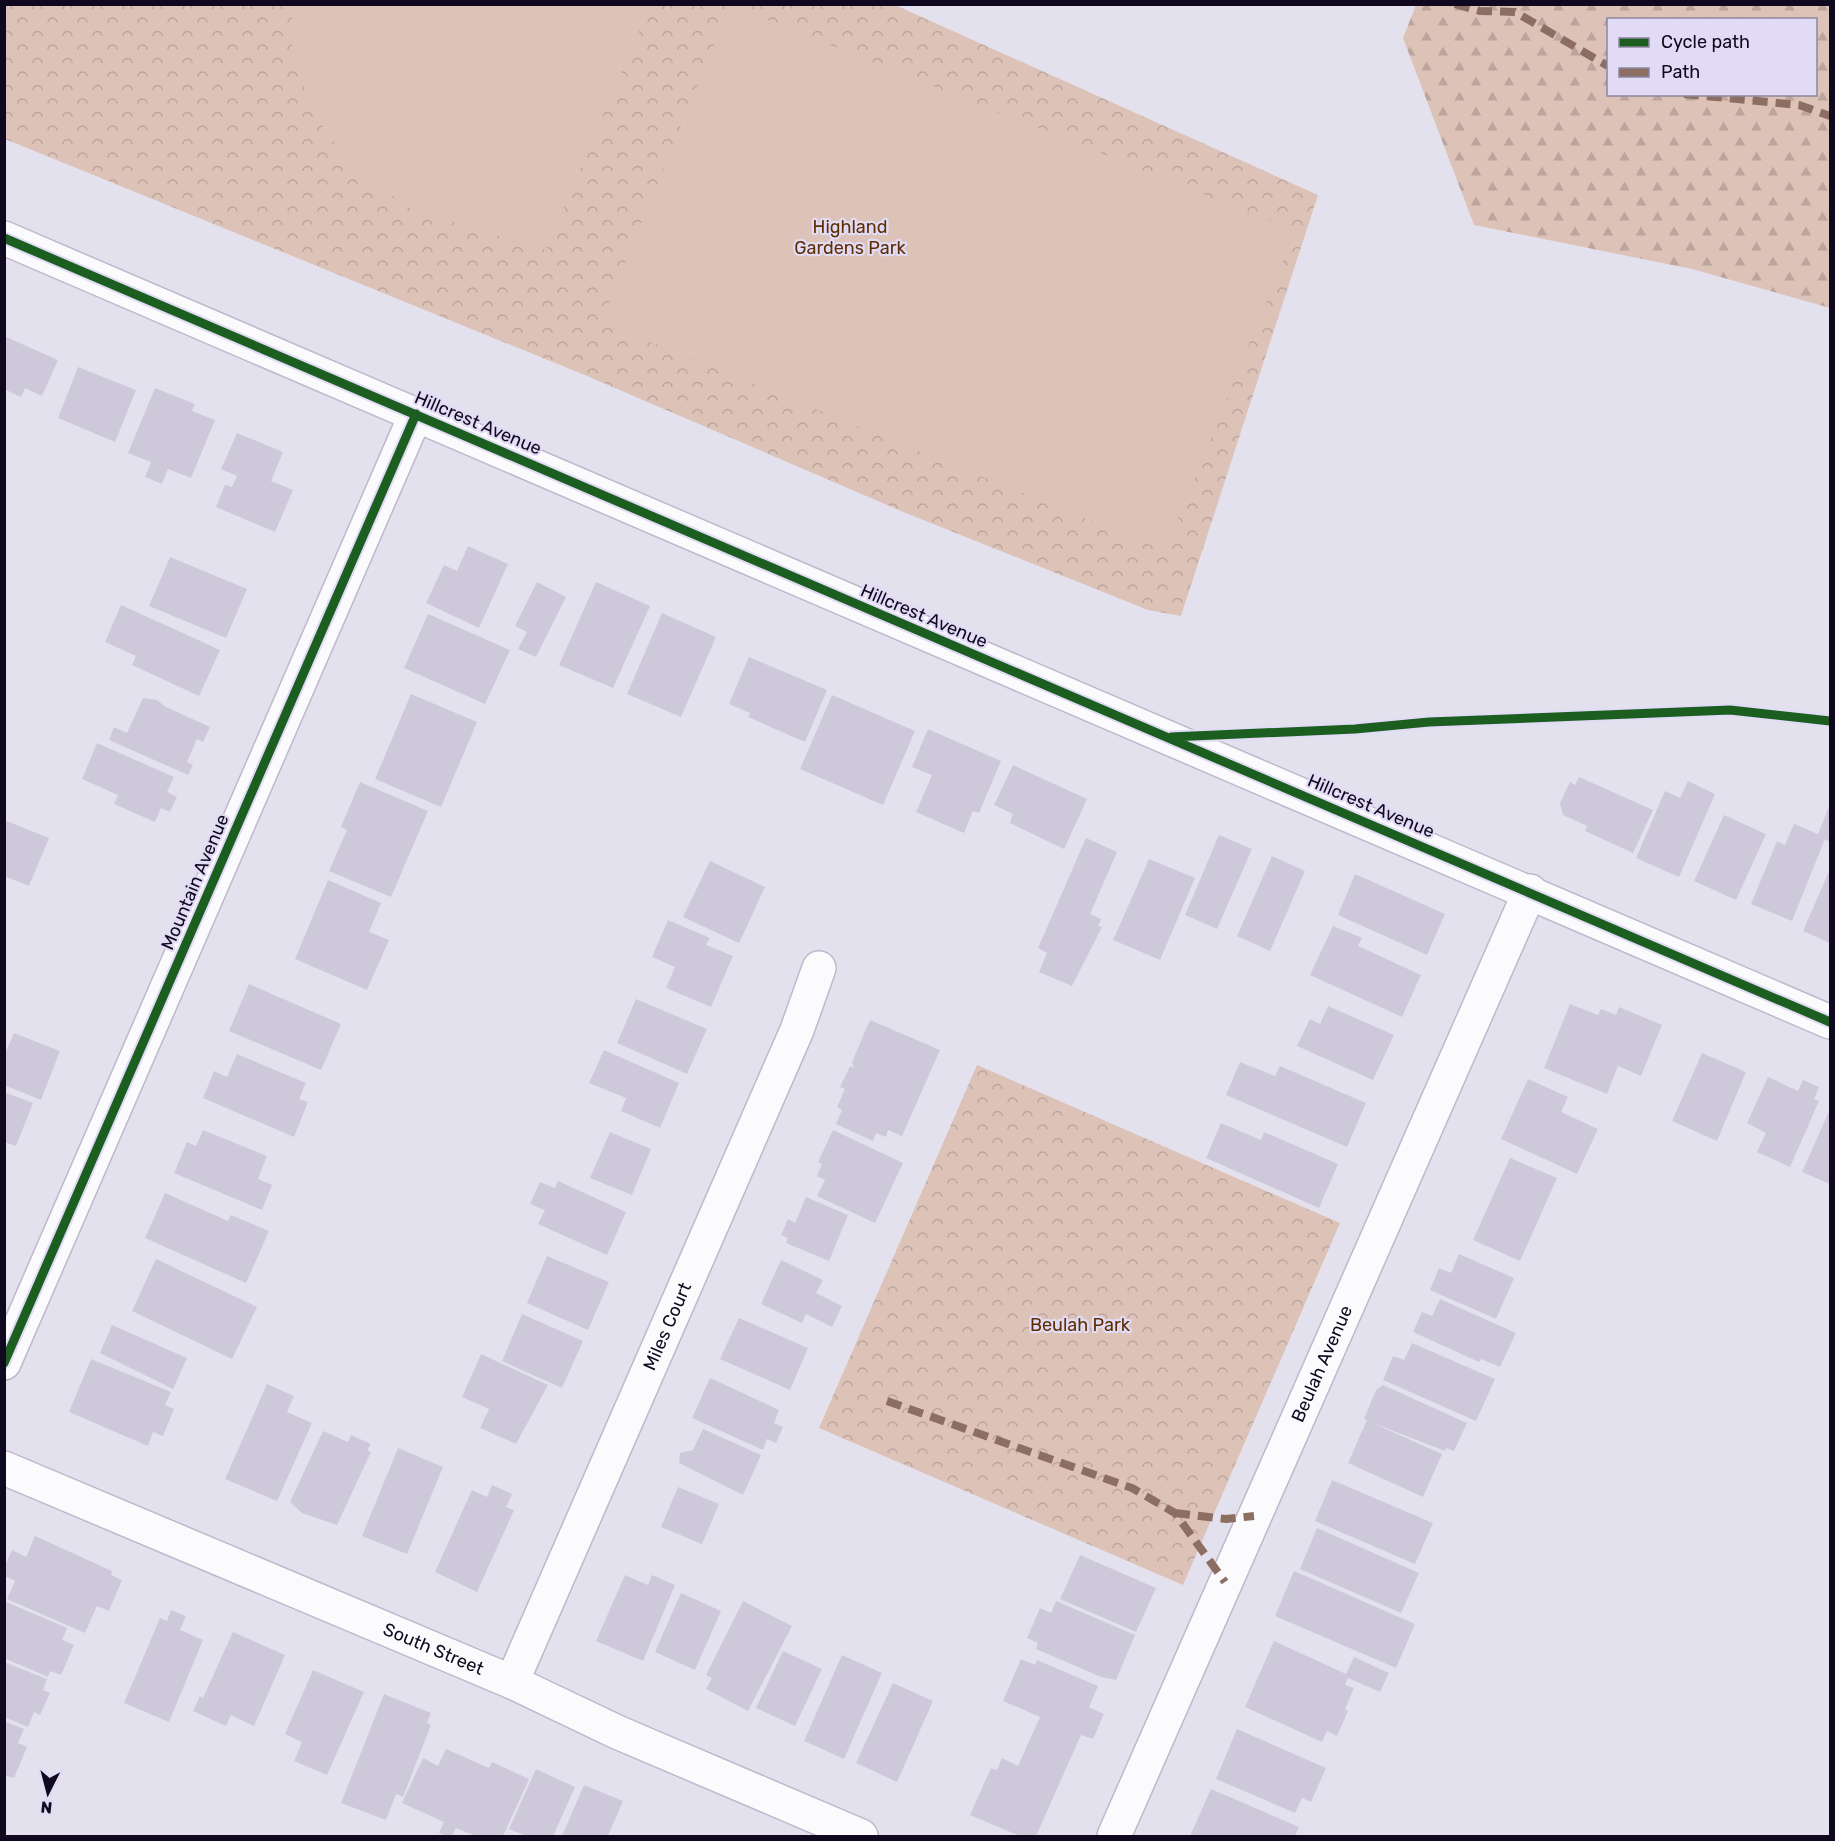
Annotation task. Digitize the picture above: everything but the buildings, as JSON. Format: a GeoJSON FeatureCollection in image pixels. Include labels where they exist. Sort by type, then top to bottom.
{"type":"FeatureCollection","features":[{"type":"Feature","properties":{"kind":"street","name":"Hillcrest Avenue"},"geometry":{"type":"LineString","coordinates":[[4,238],[416,414],[902,626],[1530,891],[1830,1023]]}},
{"type":"Feature","properties":{"kind":"street","name":"Mountain Avenue"},"geometry":{"type":"LineString","coordinates":[[4,1363],[416,414]]}},
{"type":"Feature","properties":{"kind":"street","name":"Beulah Avenue"},"geometry":{"type":"LineString","coordinates":[[1114,1836],[1530,891]]}},
{"type":"Feature","properties":{"kind":"street","name":"Miles Court"},"geometry":{"type":"LineString","coordinates":[[512,1682],[797,1030],[819,968]]}},
{"type":"Feature","properties":{"kind":"street","name":"South Street"},"geometry":{"type":"LineString","coordinates":[[4,1468],[512,1682],[617,1732],[861,1836]]}},
{"type":"Feature","properties":{"kind":"green space"},"geometry":{"type":"Polygon","coordinates":[[[293,4],[650,5],[546,250],[415,211],[355,170],[312,112],[291,42],[293,4]]]}},
{"type":"Feature","properties":{"kind":"green space","name":"Highland Gardens Park"},"geometry":{"type":"Polygon","coordinates":[[[4,5],[895,5],[1318,195],[1181,616],[1148,610],[901,511],[587,376],[5,139],[4,5]]]}},
{"type":"Feature","properties":{"kind":"green space"},"geometry":{"type":"Polygon","coordinates":[[[730,5],[1295,231],[1165,551],[601,322],[730,5]]]}},
{"type":"Feature","properties":{"kind":"green space"},"geometry":{"type":"Polygon","coordinates":[[[1416,5],[1830,5],[1830,308],[1692,269],[1474,225],[1403,38],[1416,5]]]}},
{"type":"Feature","properties":{"kind":"green space","name":"Beulah Park"},"geometry":{"type":"Polygon","coordinates":[[[977,1065],[1340,1223],[1183,1585],[819,1428],[977,1065]]]}},
{"type":"Feature","properties":{"kind":"marked path"},"geometry":{"type":"LineString","coordinates":[[1455,4],[1480,11],[1515,12],[1607,65]]}},
{"type":"Feature","properties":{"kind":"marked path"},"geometry":{"type":"LineString","coordinates":[[1705,96],[1799,105],[1830,116]]}},
{"type":"Feature","properties":{"kind":"marked path"},"geometry":{"type":"LineString","coordinates":[[887,1401],[1132,1488],[1175,1513],[1225,1582]]}},
{"type":"Feature","properties":{"kind":"marked path"},"geometry":{"type":"LineString","coordinates":[[1175,1513],[1226,1519],[1254,1516]]}},
{"type":"Feature","properties":{"kind":"cycle path"},"geometry":{"type":"LineString","coordinates":[[4,238],[1830,1022]]}},
{"type":"Feature","properties":{"kind":"cycle path"},"geometry":{"type":"LineString","coordinates":[[4,1363],[416,414]]}},
{"type":"Feature","properties":{"kind":"cycle path"},"geometry":{"type":"LineString","coordinates":[[1171,737],[1355,729],[1429,722],[1730,710],[1830,721]]}}]}
